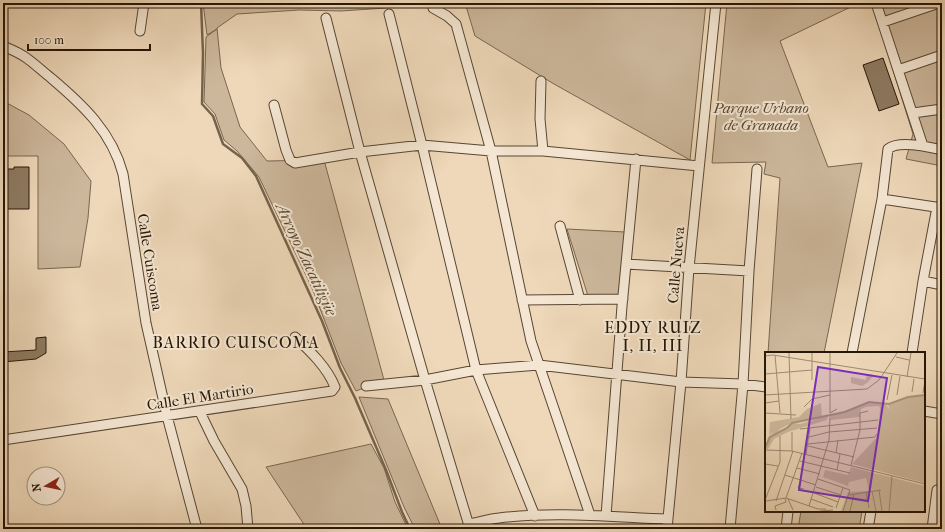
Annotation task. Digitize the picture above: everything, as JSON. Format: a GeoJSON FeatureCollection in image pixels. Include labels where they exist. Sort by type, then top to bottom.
{"type":"FeatureCollection","features":[{"type":"Feature","properties":{"kind":"street"},"geometry":{"type":"LineString","coordinates":[[140,31],[144,3]]}},
{"type":"Feature","properties":{"kind":"street","name":"Calle Nueva"},"geometry":{"type":"LineString","coordinates":[[668,524],[681,382],[688,268],[716,3]]}},
{"type":"Feature","properties":{"kind":"street"},"geometry":{"type":"LineString","coordinates":[[876,3],[923,146]]}},
{"type":"Feature","properties":{"kind":"street"},"geometry":{"type":"LineString","coordinates":[[883,22],[939,3]]}},
{"type":"Feature","properties":{"kind":"street"},"geometry":{"type":"LineString","coordinates":[[433,8],[447,16],[456,24],[491,151],[530,341],[590,516]]}},
{"type":"Feature","properties":{"kind":"street"},"geometry":{"type":"LineString","coordinates":[[388,14],[422,145],[476,370],[535,516]]}},
{"type":"Feature","properties":{"kind":"street"},"geometry":{"type":"LineString","coordinates":[[326,18],[360,152],[425,380],[469,526],[499,518],[535,516],[606,516],[668,524]]}},
{"type":"Feature","properties":{"kind":"street","name":"Calle Cuiscoma"},"geometry":{"type":"LineString","coordinates":[[3,46],[25,56],[92,116],[107,137],[119,159],[123,174],[146,323],[167,416],[197,529]]}},
{"type":"Feature","properties":{"kind":"street"},"geometry":{"type":"LineString","coordinates":[[898,70],[942,55]]}},
{"type":"Feature","properties":{"kind":"street"},"geometry":{"type":"LineString","coordinates":[[542,81],[540,119],[543,151]]}},
{"type":"Feature","properties":{"kind":"street"},"geometry":{"type":"LineString","coordinates":[[274,104],[286,150],[290,160],[295,163],[360,152],[422,145],[491,151],[543,151],[699,166]]}},
{"type":"Feature","properties":{"kind":"street"},"geometry":{"type":"LineString","coordinates":[[913,113],[942,109]]}},
{"type":"Feature","properties":{"kind":"street"},"geometry":{"type":"LineString","coordinates":[[852,352],[882,200],[888,149],[891,147],[900,146],[923,146],[942,150]]}},
{"type":"Feature","properties":{"kind":"street"},"geometry":{"type":"LineString","coordinates":[[606,516],[623,299],[636,159]]}},
{"type":"Feature","properties":{"kind":"street"},"geometry":{"type":"LineString","coordinates":[[730,529],[757,169]]}},
{"type":"Feature","properties":{"kind":"street"},"geometry":{"type":"LineString","coordinates":[[882,200],[940,207],[923,281],[912,352]]}},
{"type":"Feature","properties":{"kind":"street"},"geometry":{"type":"LineString","coordinates":[[560,226],[580,300]]}},
{"type":"Feature","properties":{"kind":"street"},"geometry":{"type":"LineString","coordinates":[[626,264],[749,271]]}},
{"type":"Feature","properties":{"kind":"street"},"geometry":{"type":"LineString","coordinates":[[923,281],[942,285]]}},
{"type":"Feature","properties":{"kind":"street"},"geometry":{"type":"LineString","coordinates":[[522,300],[623,299]]}},
{"type":"Feature","properties":{"kind":"street","name":"Calle El Martirio"},"geometry":{"type":"LineString","coordinates":[[3,440],[200,412],[332,391],[335,387],[331,378],[312,352],[294,337]]}},
{"type":"Feature","properties":{"kind":"street"},"geometry":{"type":"LineString","coordinates":[[366,386],[425,380],[476,370],[539,365],[681,382],[742,384],[765,387]]}},
{"type":"Feature","properties":{"kind":"street"},"geometry":{"type":"LineString","coordinates":[[925,411],[942,414]]}},
{"type":"Feature","properties":{"kind":"street"},"geometry":{"type":"LineString","coordinates":[[200,412],[214,441],[242,489],[246,506],[248,529]]}},
{"type":"Feature","properties":{"kind":"street"},"geometry":{"type":"LineString","coordinates":[[932,529],[937,490]]}},
{"type":"Feature","properties":{"kind":"street"},"geometry":{"type":"LineString","coordinates":[[786,529],[788,512]]}},
{"type":"Feature","properties":{"kind":"street"},"geometry":{"type":"LineString","coordinates":[[868,529],[871,512]]}},
{"type":"Feature","properties":{"kind":"green space"},"geometry":{"type":"Polygon","coordinates":[[[203,3],[423,3],[386,8],[341,11],[299,10],[237,14],[217,28],[221,68],[240,127],[267,161],[324,160],[384,380],[356,391],[341,363],[312,288],[259,177],[237,151],[224,140],[215,114],[204,102],[206,37],[217,29],[207,35],[203,3]]]}},
{"type":"Feature","properties":{"kind":"green space","name":"Parque Urbano de Granada"},"geometry":{"type":"Polygon","coordinates":[[[459,3],[706,3],[690,160],[554,84],[475,36],[466,6],[459,3]]]}},
{"type":"Feature","properties":{"kind":"green space","name":"Parque Urbano de Granada"},"geometry":{"type":"Polygon","coordinates":[[[727,3],[859,3],[780,41],[828,167],[862,163],[824,352],[768,352],[780,178],[764,174],[766,162],[712,163],[727,3]]]}},
{"type":"Feature","properties":{"kind":"green space"},"geometry":{"type":"Polygon","coordinates":[[[872,3],[942,3],[942,166],[906,159],[913,134],[872,3]]]}},
{"type":"Feature","properties":{"kind":"green space"},"geometry":{"type":"Polygon","coordinates":[[[3,101],[29,115],[64,144],[91,181],[88,218],[80,267],[38,269],[38,156],[3,156],[3,101]]]}},
{"type":"Feature","properties":{"kind":"green space"},"geometry":{"type":"Polygon","coordinates":[[[567,229],[625,232],[619,295],[588,296],[567,229]]]}},
{"type":"Feature","properties":{"kind":"green space"},"geometry":{"type":"Polygon","coordinates":[[[359,397],[388,399],[442,529],[415,529],[404,507],[359,397]]]}},
{"type":"Feature","properties":{"kind":"green space"},"geometry":{"type":"Polygon","coordinates":[[[371,444],[384,468],[395,502],[408,529],[307,529],[266,467],[371,444]]]}},
{"type":"Feature","properties":{"kind":"green space"},"geometry":{"type":"Polygon","coordinates":[[[801,512],[862,512],[859,529],[798,529],[801,512]]]}},
{"type":"Feature","properties":{"kind":"building"},"geometry":{"type":"Polygon","coordinates":[[[883,58],[899,104],[879,111],[863,65],[883,58]]]}},
{"type":"Feature","properties":{"kind":"building"},"geometry":{"type":"Polygon","coordinates":[[[14,167],[29,167],[29,209],[5,209],[5,194],[3,194],[3,169],[14,169],[14,167]]]}},
{"type":"Feature","properties":{"kind":"building"},"geometry":{"type":"Polygon","coordinates":[[[46,337],[46,353],[36,359],[3,362],[3,352],[36,350],[36,338],[46,337]]]}},
{"type":"Feature","properties":{"kind":"waterway","name":"Arroyo Zacatiligüe"},"geometry":{"type":"LineString","coordinates":[[201,3],[203,53],[202,104],[213,116],[223,144],[242,158],[256,176],[322,321],[340,368],[355,398],[410,529]]}},
{"type":"Feature","properties":{"kind":"district","name":"EDDY RUIZ I, II, III"},"geometry":{"type":"Point","coordinates":[653,336]}},
{"type":"Feature","properties":{"kind":"district","name":"BARRIO CUISCOMA"},"geometry":{"type":"Point","coordinates":[236,342]}}]}
